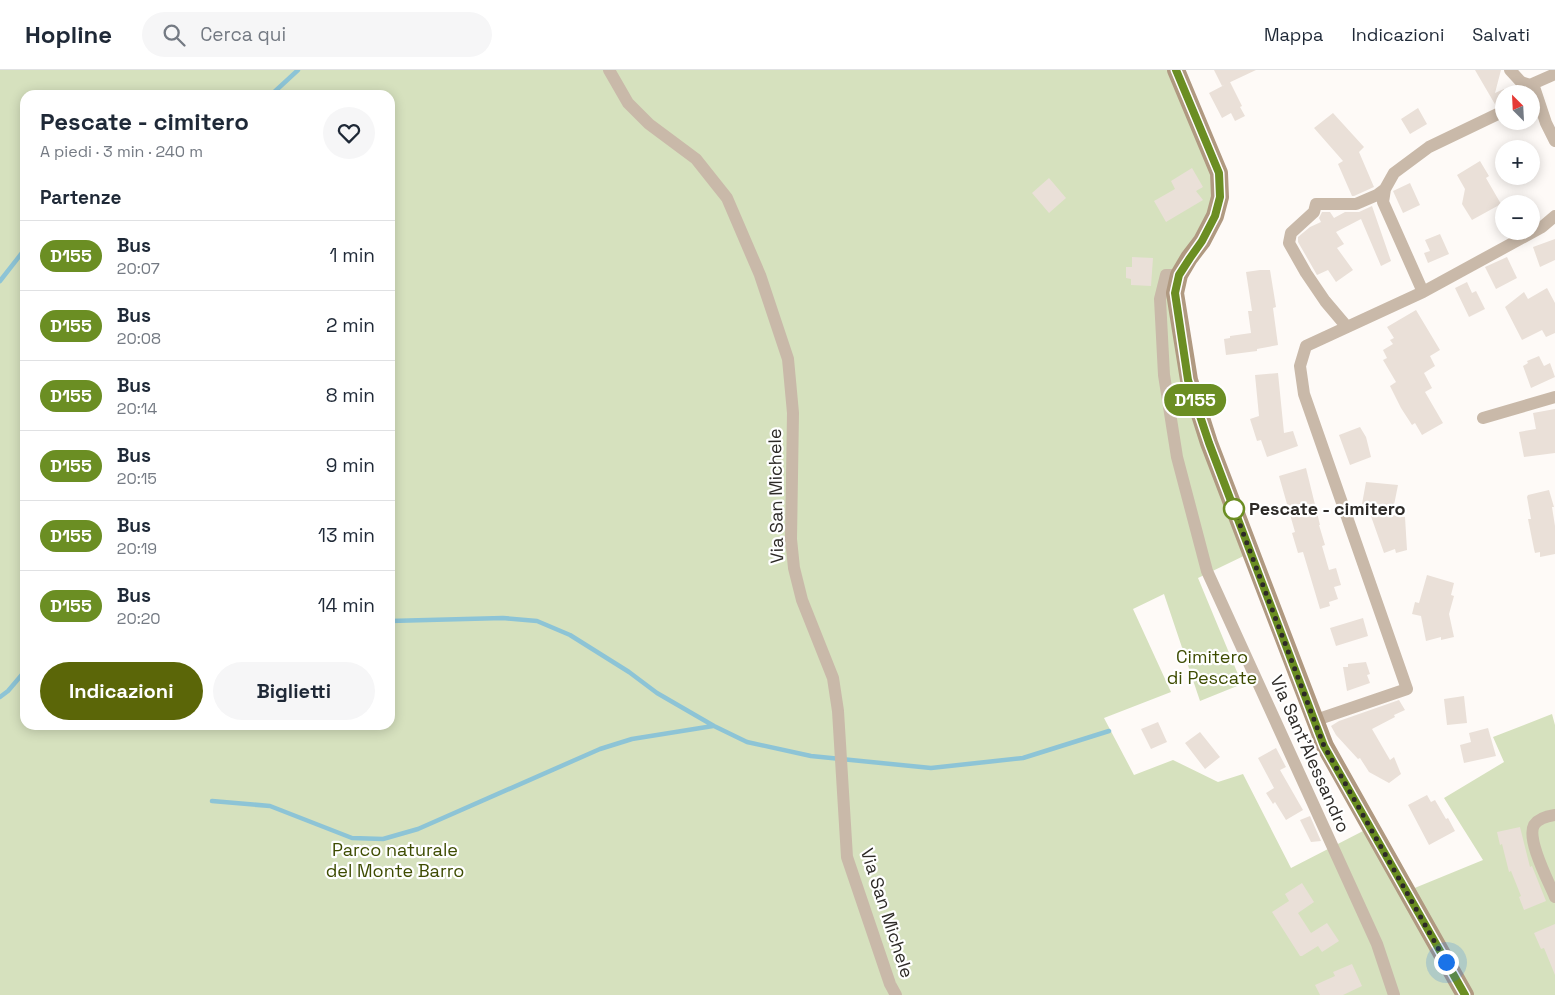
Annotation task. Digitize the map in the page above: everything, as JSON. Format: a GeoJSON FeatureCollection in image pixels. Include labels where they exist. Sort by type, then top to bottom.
{"type":"FeatureCollection","features":[{"type":"Feature","properties":{"kind":"main road"},"geometry":{"type":"LineString","coordinates":[[1176,70],[1219,173],[1220,197],[1215,216],[1202,241],[1179,275],[1175,293],[1188,380],[1209,443],[1316,720],[1324,746],[1465,995]]}},
{"type":"Feature","properties":{"kind":"street","name":"Via San Michele"},"geometry":{"type":"LineString","coordinates":[[609,70],[628,104],[649,124],[696,159],[727,198],[760,275],[788,359],[792,413],[791,539],[794,568],[802,600],[834,678],[838,711],[847,857],[890,984],[896,995]]}},
{"type":"Feature","properties":{"kind":"street"},"geometry":{"type":"LineString","coordinates":[[1510,70],[1526,85]]}},
{"type":"Feature","properties":{"kind":"street"},"geometry":{"type":"LineString","coordinates":[[1535,85],[1554,70]]}},
{"type":"Feature","properties":{"kind":"street"},"geometry":{"type":"LineString","coordinates":[[1536,85],[1555,74]]}},
{"type":"Feature","properties":{"kind":"street"},"geometry":{"type":"LineString","coordinates":[[1540,104],[1555,142]]}},
{"type":"Feature","properties":{"kind":"street"},"geometry":{"type":"LineString","coordinates":[[1423,292],[1383,202],[1385,189],[1394,173],[1429,147],[1495,115]]}},
{"type":"Feature","properties":{"kind":"street"},"geometry":{"type":"LineString","coordinates":[[1347,327],[1325,301],[1306,273],[1289,243],[1290,233],[1314,212],[1316,204],[1356,204],[1377,195],[1385,189]]}},
{"type":"Feature","properties":{"kind":"street"},"geometry":{"type":"LineString","coordinates":[[1316,720],[1407,689],[1307,404],[1300,366],[1306,346],[1423,292],[1542,227],[1555,216]]}},
{"type":"Feature","properties":{"kind":"street","name":"Via Sant'Alessandro"},"geometry":{"type":"LineString","coordinates":[[1179,275],[1166,275],[1160,299],[1164,375],[1177,457],[1207,571],[1377,944],[1394,995]]}},
{"type":"Feature","properties":{"kind":"street"},"geometry":{"type":"LineString","coordinates":[[1483,418],[1555,397]]}},
{"type":"Feature","properties":{"kind":"street"},"geometry":{"type":"LineString","coordinates":[[1555,815],[1536,823],[1532,834],[1540,861],[1555,897]]}},
{"type":"Feature","properties":{"kind":"green space"},"geometry":{"type":"Polygon","coordinates":[[[0,70],[1178,70],[1224,194],[1186,278],[1182,303],[1184,352],[1252,552],[1198,578],[1242,684],[1200,701],[1164,594],[1133,609],[1171,692],[1104,718],[1134,775],[1173,760],[1218,782],[1243,774],[1291,868],[1365,830],[1400,894],[1483,860],[1444,798],[1504,762],[1493,737],[1552,714],[1555,725],[1555,995],[0,995],[0,70]]]}},
{"type":"Feature","properties":{"kind":"building"},"geometry":{"type":"Polygon","coordinates":[[[1214,70],[1256,70],[1222,86],[1214,70]]]}},
{"type":"Feature","properties":{"kind":"building"},"geometry":{"type":"Polygon","coordinates":[[[1475,70],[1501,70],[1497,85],[1495,85],[1495,104],[1475,70]]]}},
{"type":"Feature","properties":{"kind":"building"},"geometry":{"type":"Polygon","coordinates":[[[1230,82],[1245,116],[1235,121],[1231,113],[1222,118],[1209,93],[1230,82]]]}},
{"type":"Feature","properties":{"kind":"building"},"geometry":{"type":"Polygon","coordinates":[[[1418,108],[1427,124],[1410,134],[1401,119],[1418,108]]]}},
{"type":"Feature","properties":{"kind":"building"},"geometry":{"type":"Polygon","coordinates":[[[1333,113],[1364,147],[1359,152],[1374,187],[1354,196],[1352,196],[1338,164],[1343,161],[1314,128],[1333,113]]]}},
{"type":"Feature","properties":{"kind":"building"},"geometry":{"type":"Polygon","coordinates":[[[1480,161],[1489,176],[1486,178],[1496,195],[1495,207],[1472,220],[1462,204],[1465,189],[1457,175],[1480,161]]]}},
{"type":"Feature","properties":{"kind":"building"},"geometry":{"type":"Polygon","coordinates":[[[1192,168],[1203,187],[1196,191],[1203,200],[1166,222],[1154,201],[1175,189],[1171,181],[1192,168]]]}},
{"type":"Feature","properties":{"kind":"building"},"geometry":{"type":"Polygon","coordinates":[[[1049,178],[1066,198],[1049,213],[1032,193],[1049,178]]]}},
{"type":"Feature","properties":{"kind":"building"},"geometry":{"type":"Polygon","coordinates":[[[1410,183],[1420,205],[1403,213],[1393,191],[1410,183]]]}},
{"type":"Feature","properties":{"kind":"building"},"geometry":{"type":"Polygon","coordinates":[[[1372,206],[1391,261],[1381,266],[1361,219],[1336,232],[1344,244],[1337,248],[1353,270],[1336,282],[1328,270],[1317,275],[1298,242],[1298,237],[1310,227],[1321,222],[1319,218],[1322,212],[1330,212],[1334,218],[1345,212],[1359,212],[1372,206]]]}},
{"type":"Feature","properties":{"kind":"building"},"geometry":{"type":"Polygon","coordinates":[[[1440,234],[1449,254],[1428,263],[1424,253],[1430,251],[1425,240],[1440,234]]]}},
{"type":"Feature","properties":{"kind":"building"},"geometry":{"type":"Polygon","coordinates":[[[1555,239],[1555,260],[1540,267],[1533,247],[1555,239]]]}},
{"type":"Feature","properties":{"kind":"building"},"geometry":{"type":"Polygon","coordinates":[[[1132,257],[1153,258],[1151,286],[1131,285],[1131,279],[1126,278],[1126,267],[1132,267],[1132,257]]]}},
{"type":"Feature","properties":{"kind":"building"},"geometry":{"type":"Polygon","coordinates":[[[1507,257],[1517,278],[1496,289],[1485,267],[1507,257]]]}},
{"type":"Feature","properties":{"kind":"building"},"geometry":{"type":"Polygon","coordinates":[[[1270,270],[1276,307],[1273,308],[1278,345],[1257,349],[1257,351],[1226,355],[1224,339],[1230,338],[1230,336],[1251,333],[1248,311],[1252,311],[1246,272],[1270,270]]]}},
{"type":"Feature","properties":{"kind":"building"},"geometry":{"type":"Polygon","coordinates":[[[1467,282],[1472,293],[1476,291],[1485,309],[1469,317],[1455,288],[1467,282]]]}},
{"type":"Feature","properties":{"kind":"building"},"geometry":{"type":"Polygon","coordinates":[[[1547,288],[1555,303],[1555,333],[1546,337],[1542,330],[1522,340],[1505,307],[1524,292],[1528,299],[1547,288]]]}},
{"type":"Feature","properties":{"kind":"building"},"geometry":{"type":"Polygon","coordinates":[[[1416,310],[1440,350],[1430,356],[1435,366],[1424,373],[1432,388],[1425,392],[1443,423],[1422,435],[1415,423],[1412,425],[1401,408],[1390,386],[1396,382],[1383,360],[1387,358],[1383,350],[1393,344],[1390,340],[1394,338],[1387,327],[1416,310]]]}},
{"type":"Feature","properties":{"kind":"building"},"geometry":{"type":"Polygon","coordinates":[[[1539,356],[1544,366],[1550,363],[1555,377],[1531,388],[1523,366],[1528,363],[1527,361],[1539,356]]]}},
{"type":"Feature","properties":{"kind":"building"},"geometry":{"type":"Polygon","coordinates":[[[1278,373],[1284,433],[1293,431],[1298,446],[1267,457],[1261,440],[1257,441],[1250,419],[1259,416],[1255,375],[1278,373]]]}},
{"type":"Feature","properties":{"kind":"building"},"geometry":{"type":"Polygon","coordinates":[[[1555,409],[1555,453],[1524,457],[1519,432],[1536,429],[1533,413],[1555,409]]]}},
{"type":"Feature","properties":{"kind":"building"},"geometry":{"type":"Polygon","coordinates":[[[1360,427],[1366,437],[1371,457],[1350,465],[1339,435],[1360,427]]]}},
{"type":"Feature","properties":{"kind":"building"},"geometry":{"type":"Polygon","coordinates":[[[1306,468],[1325,545],[1322,546],[1329,570],[1336,568],[1341,585],[1334,587],[1338,599],[1329,602],[1330,606],[1320,609],[1303,552],[1298,553],[1292,533],[1295,532],[1279,476],[1306,468]]]}},
{"type":"Feature","properties":{"kind":"building"},"geometry":{"type":"Polygon","coordinates":[[[1366,482],[1398,485],[1392,515],[1405,517],[1407,550],[1396,553],[1395,549],[1384,553],[1367,505],[1362,504],[1366,482]]]}},
{"type":"Feature","properties":{"kind":"building"},"geometry":{"type":"Polygon","coordinates":[[[1549,490],[1554,507],[1552,507],[1555,526],[1555,554],[1540,557],[1540,552],[1535,553],[1534,549],[1528,519],[1531,519],[1527,497],[1528,495],[1549,490]]]}},
{"type":"Feature","properties":{"kind":"building"},"geometry":{"type":"Polygon","coordinates":[[[1427,575],[1454,583],[1451,595],[1454,596],[1449,614],[1454,637],[1441,640],[1441,637],[1426,641],[1421,616],[1412,614],[1415,602],[1419,603],[1427,575]]]}},
{"type":"Feature","properties":{"kind":"building"},"geometry":{"type":"Polygon","coordinates":[[[1363,618],[1368,636],[1336,646],[1330,628],[1363,618]]]}},
{"type":"Feature","properties":{"kind":"building"},"geometry":{"type":"Polygon","coordinates":[[[1366,662],[1370,674],[1367,675],[1370,683],[1347,691],[1343,667],[1348,667],[1348,664],[1366,662]]]}},
{"type":"Feature","properties":{"kind":"building"},"geometry":{"type":"Polygon","coordinates":[[[1464,696],[1467,723],[1447,725],[1444,699],[1464,696]]]}},
{"type":"Feature","properties":{"kind":"building"},"geometry":{"type":"Polygon","coordinates":[[[1399,700],[1405,710],[1372,729],[1390,760],[1394,757],[1401,774],[1389,783],[1369,772],[1360,758],[1358,759],[1336,735],[1331,726],[1339,721],[1399,700]]]}},
{"type":"Feature","properties":{"kind":"building"},"geometry":{"type":"Polygon","coordinates":[[[1158,722],[1167,742],[1151,749],[1141,729],[1158,722]]]}},
{"type":"Feature","properties":{"kind":"building"},"geometry":{"type":"Polygon","coordinates":[[[1488,728],[1496,756],[1464,763],[1460,745],[1471,742],[1469,733],[1488,728]]]}},
{"type":"Feature","properties":{"kind":"building"},"geometry":{"type":"Polygon","coordinates":[[[1200,732],[1220,757],[1205,769],[1185,743],[1200,732]]]}},
{"type":"Feature","properties":{"kind":"building"},"geometry":{"type":"Polygon","coordinates":[[[1276,748],[1286,767],[1280,770],[1303,810],[1286,820],[1275,802],[1273,804],[1266,793],[1274,788],[1258,758],[1276,748]]]}},
{"type":"Feature","properties":{"kind":"building"},"geometry":{"type":"Polygon","coordinates":[[[1427,795],[1431,802],[1435,800],[1455,831],[1429,845],[1408,805],[1427,795]]]}},
{"type":"Feature","properties":{"kind":"building"},"geometry":{"type":"Polygon","coordinates":[[[1310,816],[1321,841],[1311,842],[1300,820],[1310,816]]]}},
{"type":"Feature","properties":{"kind":"building"},"geometry":{"type":"Polygon","coordinates":[[[1520,827],[1530,867],[1532,866],[1546,901],[1524,910],[1519,897],[1521,896],[1511,871],[1509,872],[1497,832],[1520,827]]]}},
{"type":"Feature","properties":{"kind":"building"},"geometry":{"type":"Polygon","coordinates":[[[1302,883],[1314,902],[1298,913],[1311,933],[1327,923],[1339,941],[1322,952],[1318,946],[1300,956],[1272,912],[1289,901],[1285,894],[1302,883]]]}},
{"type":"Feature","properties":{"kind":"building"},"geometry":{"type":"Polygon","coordinates":[[[1555,924],[1555,975],[1544,948],[1541,949],[1534,933],[1555,924]]]}},
{"type":"Feature","properties":{"kind":"building"},"geometry":{"type":"Polygon","coordinates":[[[1352,964],[1362,986],[1343,995],[1320,995],[1315,985],[1335,976],[1333,972],[1352,964]]]}},
{"type":"Feature","properties":{"kind":"waterway"},"geometry":{"type":"LineString","coordinates":[[276,90],[298,70]]}},
{"type":"Feature","properties":{"kind":"waterway"},"geometry":{"type":"LineString","coordinates":[[0,281],[20,255]]}},
{"type":"Feature","properties":{"kind":"waterway"},"geometry":{"type":"LineString","coordinates":[[395,621],[503,618],[537,621],[570,635],[629,672],[657,693],[714,726],[747,742],[811,756],[931,768],[1023,758],[1109,731]]}},
{"type":"Feature","properties":{"kind":"waterway"},"geometry":{"type":"LineString","coordinates":[[0,697],[20,677]]}},
{"type":"Feature","properties":{"kind":"waterway"},"geometry":{"type":"LineString","coordinates":[[212,801],[270,806],[352,838],[383,839],[418,829],[600,749],[632,739],[713,726]]}},
{"type":"Feature","properties":{"kind":"bus line","name":"D155"},"geometry":{"type":"LineString","coordinates":[[1176,70],[1219,173],[1220,197],[1215,216],[1202,241],[1179,275],[1175,293],[1188,380],[1209,443],[1316,720],[1324,746],[1465,995]]}},
{"type":"Feature","properties":{"kind":"place","name":"Pescate - cimitero"},"geometry":{"type":"Point","coordinates":[1234,509]}},
{"type":"Feature","properties":{"kind":"route"},"geometry":{"type":"LineString","coordinates":[[1234,509],[1316,720],[1324,746],[1446,962]]}},
{"type":"Feature","properties":{"kind":"park label","name":"Cimitero di Pescate"},"geometry":{"type":"Point","coordinates":[1212,667]}},
{"type":"Feature","properties":{"kind":"park label","name":"Parco naturale del Monte Barro"},"geometry":{"type":"Point","coordinates":[395,860]}}]}
